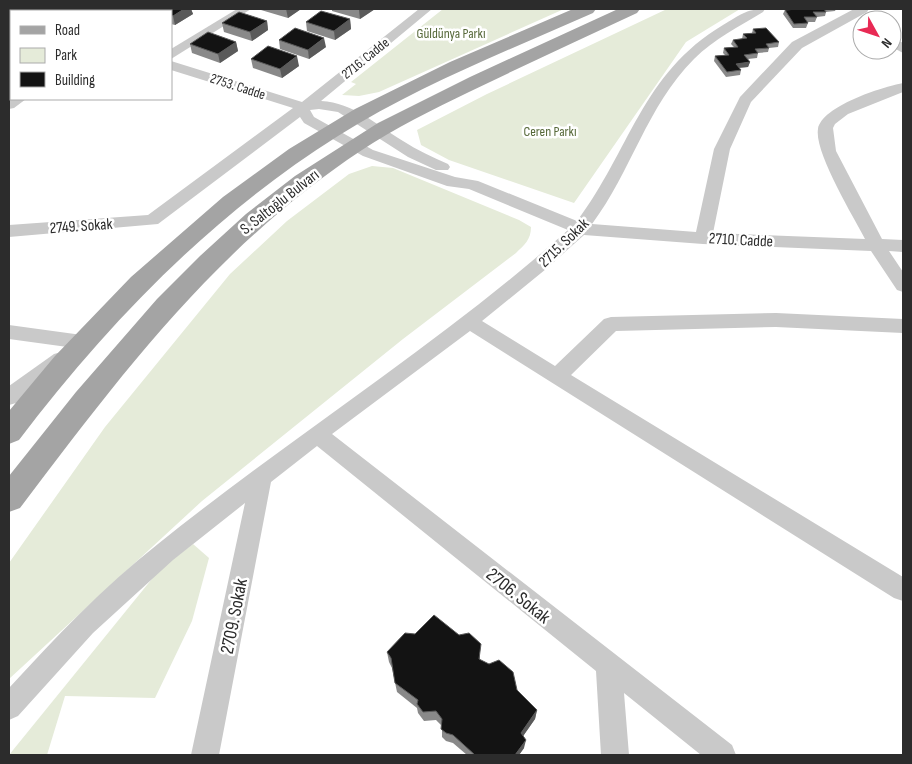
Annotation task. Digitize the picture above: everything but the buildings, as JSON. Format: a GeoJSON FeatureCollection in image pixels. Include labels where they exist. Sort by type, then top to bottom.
{"type":"FeatureCollection","features":[{"type":"Feature","properties":{"kind":"main road","name":"S. Saltoğlu Bulvarı"},"geometry":{"type":"LineString","coordinates":[[9,432],[82,342],[142,280],[195,232],[277,168],[358,116],[414,87],[587,9]]}},
{"type":"Feature","properties":{"kind":"main road","name":"S. Saltoğlu Bulvarı"},"geometry":{"type":"LineString","coordinates":[[9,499],[129,345],[192,277],[253,220],[294,187],[378,130],[433,102],[631,9]]}},
{"type":"Feature","properties":{"kind":"street"},"geometry":{"type":"LineString","coordinates":[[172,54],[245,9]]}},
{"type":"Feature","properties":{"kind":"street","name":"2716. Cadde"},"geometry":{"type":"LineString","coordinates":[[152,220],[304,107],[426,9]]}},
{"type":"Feature","properties":{"kind":"street","name":"2715. Sokak"},"geometry":{"type":"LineString","coordinates":[[9,706],[84,625],[166,552],[317,434],[469,322],[540,265],[580,229],[600,202],[647,111],[670,77],[690,55],[712,37],[759,9]]}},
{"type":"Feature","properties":{"kind":"street"},"geometry":{"type":"LineString","coordinates":[[703,238],[722,149],[745,100],[797,45],[852,18]]}},
{"type":"Feature","properties":{"kind":"street","name":"2753. Cadde"},"geometry":{"type":"LineString","coordinates":[[172,65],[304,107]]}},
{"type":"Feature","properties":{"kind":"street"},"geometry":{"type":"LineString","coordinates":[[903,87],[843,111],[829,121],[824,134],[828,151],[878,246],[903,286]]}},
{"type":"Feature","properties":{"kind":"street"},"geometry":{"type":"LineString","coordinates":[[323,104],[331,105],[358,116],[397,144],[457,174],[472,185],[453,182],[368,153],[306,117],[304,107],[323,104]]}},
{"type":"Feature","properties":{"kind":"street","name":"2710. Cadde"},"geometry":{"type":"LineString","coordinates":[[472,185],[580,229],[703,238],[903,246]]}},
{"type":"Feature","properties":{"kind":"street","name":"2749. Sokak"},"geometry":{"type":"LineString","coordinates":[[9,231],[152,220]]}},
{"type":"Feature","properties":{"kind":"street"},"geometry":{"type":"LineString","coordinates":[[557,376],[611,324],[776,320],[903,326]]}},
{"type":"Feature","properties":{"kind":"street"},"geometry":{"type":"LineString","coordinates":[[469,322],[903,590]]}},
{"type":"Feature","properties":{"kind":"street"},"geometry":{"type":"LineString","coordinates":[[9,332],[82,342]]}},
{"type":"Feature","properties":{"kind":"street"},"geometry":{"type":"LineString","coordinates":[[9,397],[82,342]]}},
{"type":"Feature","properties":{"kind":"street","name":"2706. Sokak"},"geometry":{"type":"LineString","coordinates":[[317,434],[722,755]]}},
{"type":"Feature","properties":{"kind":"street","name":"2709. Sokak"},"geometry":{"type":"LineString","coordinates":[[205,755],[261,477]]}},
{"type":"Feature","properties":{"kind":"street"},"geometry":{"type":"LineString","coordinates":[[609,667],[615,755]]}},
{"type":"Feature","properties":{"kind":"green space","name":"Güldünya Parkı"},"geometry":{"type":"Polygon","coordinates":[[[443,9],[564,9],[379,92],[359,96],[342,95],[356,84],[351,82],[443,9]]]}},
{"type":"Feature","properties":{"kind":"green space","name":"Ceren Parkı"},"geometry":{"type":"Polygon","coordinates":[[[667,9],[740,9],[686,42],[574,203],[449,160],[421,145],[417,130],[487,94],[667,9]]]}},
{"type":"Feature","properties":{"kind":"green space"},"geometry":{"type":"Polygon","coordinates":[[[372,166],[393,168],[519,220],[531,227],[528,239],[516,253],[403,339],[202,501],[9,679],[9,563],[105,427],[230,274],[287,221],[349,174],[372,166]]]}},
{"type":"Feature","properties":{"kind":"green space"},"geometry":{"type":"Polygon","coordinates":[[[193,544],[209,558],[192,621],[155,698],[65,696],[47,755],[9,755],[160,569],[193,544]]]}}]}
